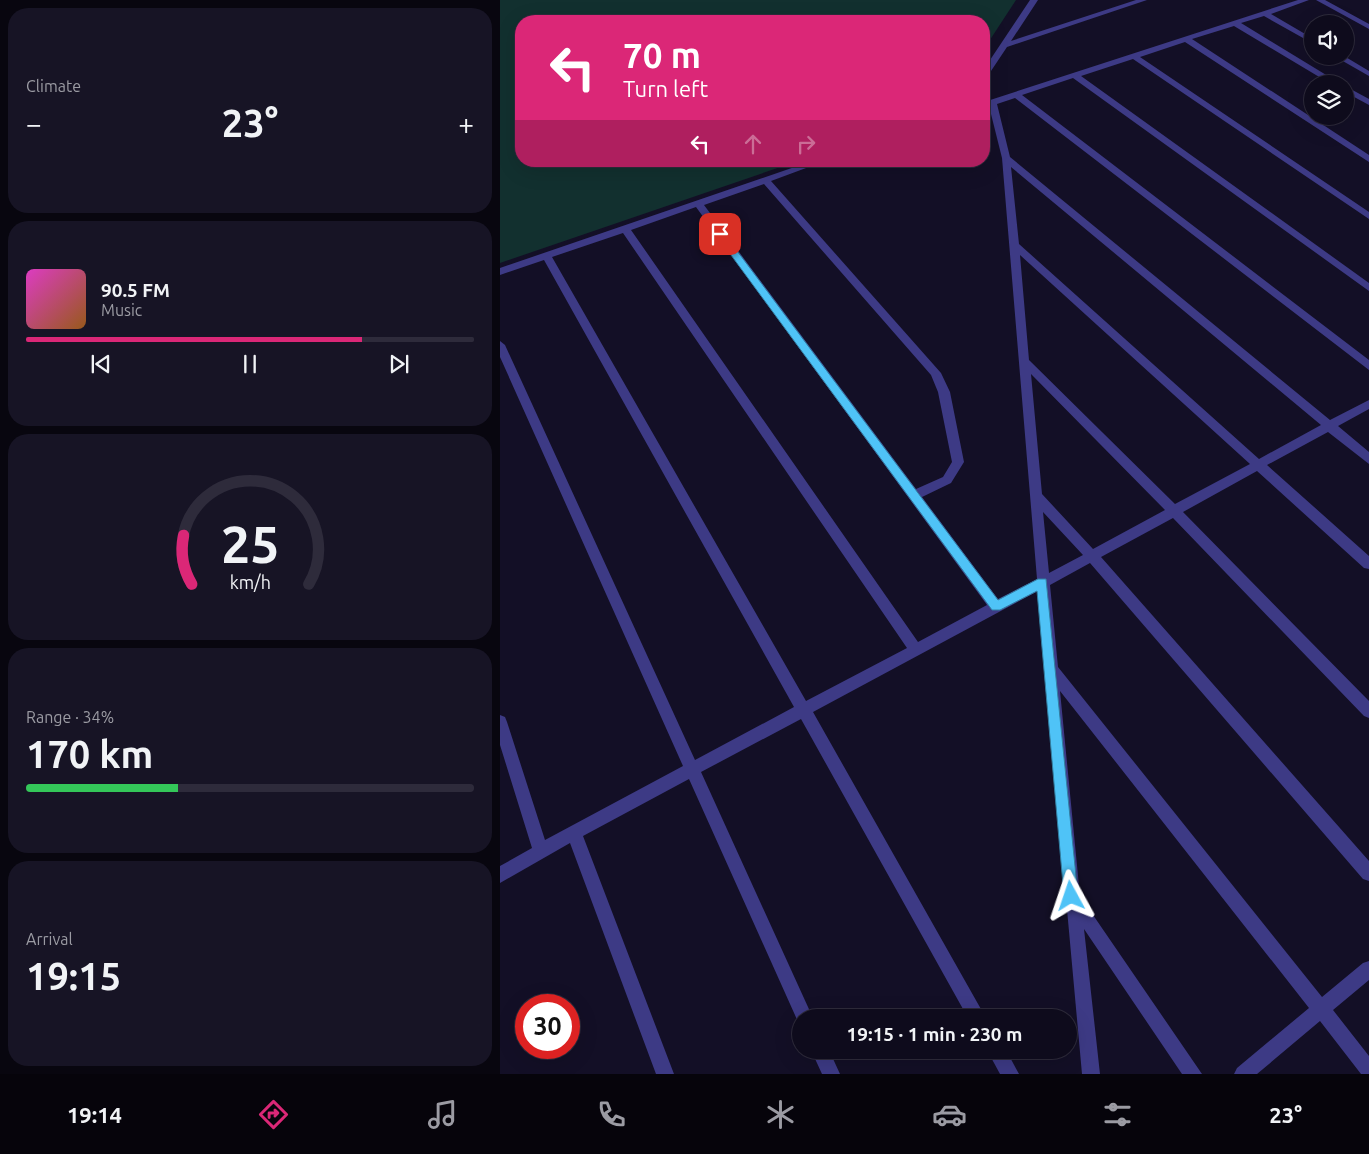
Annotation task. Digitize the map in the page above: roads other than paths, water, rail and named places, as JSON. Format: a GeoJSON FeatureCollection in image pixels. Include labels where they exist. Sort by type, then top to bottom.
{"type":"FeatureCollection","features":[{"type":"Feature","properties":{"kind":"street"},"geometry":{"type":"LineString","coordinates":[[990,66],[1034,0]]}},
{"type":"Feature","properties":{"kind":"street"},"geometry":{"type":"LineString","coordinates":[[1005,45],[1143,0]]}},
{"type":"Feature","properties":{"kind":"street"},"geometry":{"type":"LineString","coordinates":[[990,103],[1305,0]]}},
{"type":"Feature","properties":{"kind":"street"},"geometry":{"type":"LineString","coordinates":[[1320,0],[1369,27]]}},
{"type":"Feature","properties":{"kind":"street"},"geometry":{"type":"LineString","coordinates":[[1265,13],[1304,36]]}},
{"type":"Feature","properties":{"kind":"street"},"geometry":{"type":"LineString","coordinates":[[1235,23],[1322,75]]}},
{"type":"Feature","properties":{"kind":"street"},"geometry":{"type":"LineString","coordinates":[[1186,39],[1369,159]]}},
{"type":"Feature","properties":{"kind":"street"},"geometry":{"type":"LineString","coordinates":[[1134,56],[1369,216]]}},
{"type":"Feature","properties":{"kind":"street"},"geometry":{"type":"LineString","coordinates":[[1354,65],[1369,74]]}},
{"type":"Feature","properties":{"kind":"street"},"geometry":{"type":"LineString","coordinates":[[1074,75],[1369,288]]}},
{"type":"Feature","properties":{"kind":"street"},"geometry":{"type":"LineString","coordinates":[[1015,94],[1369,366]]}},
{"type":"Feature","properties":{"kind":"street"},"geometry":{"type":"LineString","coordinates":[[1354,94],[1369,103]]}},
{"type":"Feature","properties":{"kind":"street"},"geometry":{"type":"LineString","coordinates":[[990,110],[1006,158],[1071,896],[1091,1074]]}},
{"type":"Feature","properties":{"kind":"street"},"geometry":{"type":"LineString","coordinates":[[1006,158],[1369,459]]}},
{"type":"Feature","properties":{"kind":"street"},"geometry":{"type":"LineString","coordinates":[[500,272],[803,167]]}},
{"type":"Feature","properties":{"kind":"street"},"geometry":{"type":"LineString","coordinates":[[765,180],[936,373],[944,392],[958,462],[947,480],[914,495]]}},
{"type":"Feature","properties":{"kind":"street"},"geometry":{"type":"LineString","coordinates":[[698,203],[996,607]]}},
{"type":"Feature","properties":{"kind":"street"},"geometry":{"type":"LineString","coordinates":[[625,228],[916,650]]}},
{"type":"Feature","properties":{"kind":"street"},"geometry":{"type":"LineString","coordinates":[[1014,245],[1369,564]]}},
{"type":"Feature","properties":{"kind":"street"},"geometry":{"type":"LineString","coordinates":[[546,256],[973,1009]]}},
{"type":"Feature","properties":{"kind":"street"},"geometry":{"type":"LineString","coordinates":[[500,345],[801,1009]]}},
{"type":"Feature","properties":{"kind":"street"},"geometry":{"type":"LineString","coordinates":[[1024,361],[1174,511],[1369,712]]}},
{"type":"Feature","properties":{"kind":"street"},"geometry":{"type":"LineString","coordinates":[[500,875],[574,832],[1092,556],[1369,404]]}},
{"type":"Feature","properties":{"kind":"street"},"geometry":{"type":"LineString","coordinates":[[1036,496],[1092,556],[1369,873]]}},
{"type":"Feature","properties":{"kind":"street"},"geometry":{"type":"LineString","coordinates":[[1051,669],[1369,1070]]}},
{"type":"Feature","properties":{"kind":"street"},"geometry":{"type":"LineString","coordinates":[[500,722],[541,851]]}},
{"type":"Feature","properties":{"kind":"street"},"geometry":{"type":"LineString","coordinates":[[574,832],[665,1074]]}},
{"type":"Feature","properties":{"kind":"street"},"geometry":{"type":"LineString","coordinates":[[1071,896],[1193,1074]]}},
{"type":"Feature","properties":{"kind":"street"},"geometry":{"type":"LineString","coordinates":[[1243,1074],[1369,969]]}},
{"type":"Feature","properties":{"kind":"street"},"geometry":{"type":"LineString","coordinates":[[824,1059],[831,1074]]}},
{"type":"Feature","properties":{"kind":"street"},"geometry":{"type":"LineString","coordinates":[[1001,1059],[1010,1074]]}}]}
